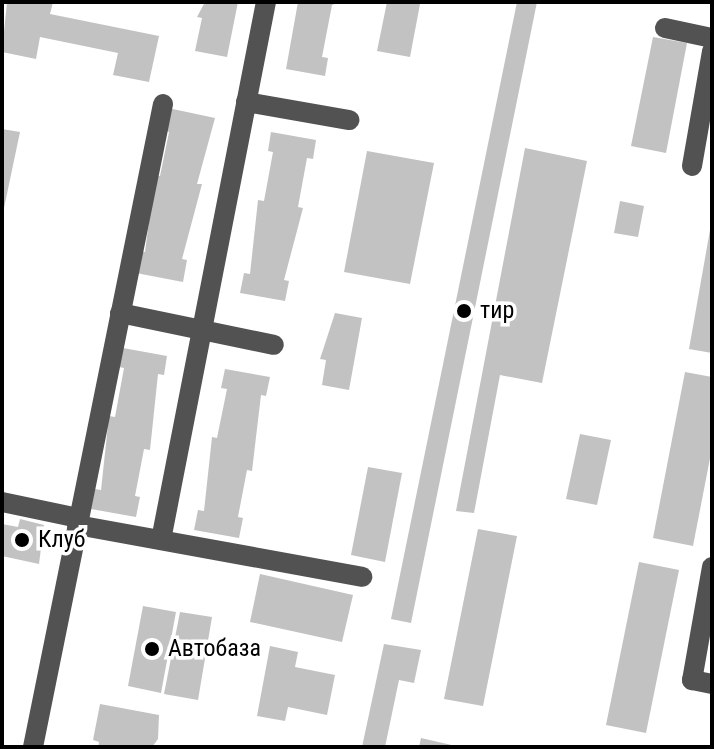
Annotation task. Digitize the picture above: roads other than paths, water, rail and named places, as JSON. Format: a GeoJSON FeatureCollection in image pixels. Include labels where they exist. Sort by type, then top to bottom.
{"type":"FeatureCollection","features":[{"type":"Feature","properties":{"kind":"lane"},"geometry":{"type":"LineString","coordinates":[[161,540],[266,2]]}},
{"type":"Feature","properties":{"kind":"lane"},"geometry":{"type":"LineString","coordinates":[[665,28],[712,38]]}},
{"type":"Feature","properties":{"kind":"lane"},"geometry":{"type":"LineString","coordinates":[[692,166],[704,139],[712,51]]}},
{"type":"Feature","properties":{"kind":"lane"},"geometry":{"type":"LineString","coordinates":[[246,102],[349,120]]}},
{"type":"Feature","properties":{"kind":"lane"},"geometry":{"type":"LineString","coordinates":[[33,747],[163,104]]}},
{"type":"Feature","properties":{"kind":"lane"},"geometry":{"type":"LineString","coordinates":[[120,313],[274,345]]}},
{"type":"Feature","properties":{"kind":"lane"},"geometry":{"type":"LineString","coordinates":[[2,502],[161,540],[362,577]]}},
{"type":"Feature","properties":{"kind":"lane"},"geometry":{"type":"LineString","coordinates":[[712,567],[692,680],[712,684]]}},
{"type":"Feature","properties":{"kind":"place","name":"тир"},"geometry":{"type":"Point","coordinates":[464,311]}},
{"type":"Feature","properties":{"kind":"place","name":"Клуб"},"geometry":{"type":"Point","coordinates":[22,540]}},
{"type":"Feature","properties":{"kind":"place","name":"Автобаза"},"geometry":{"type":"Point","coordinates":[152,649]}}]}
